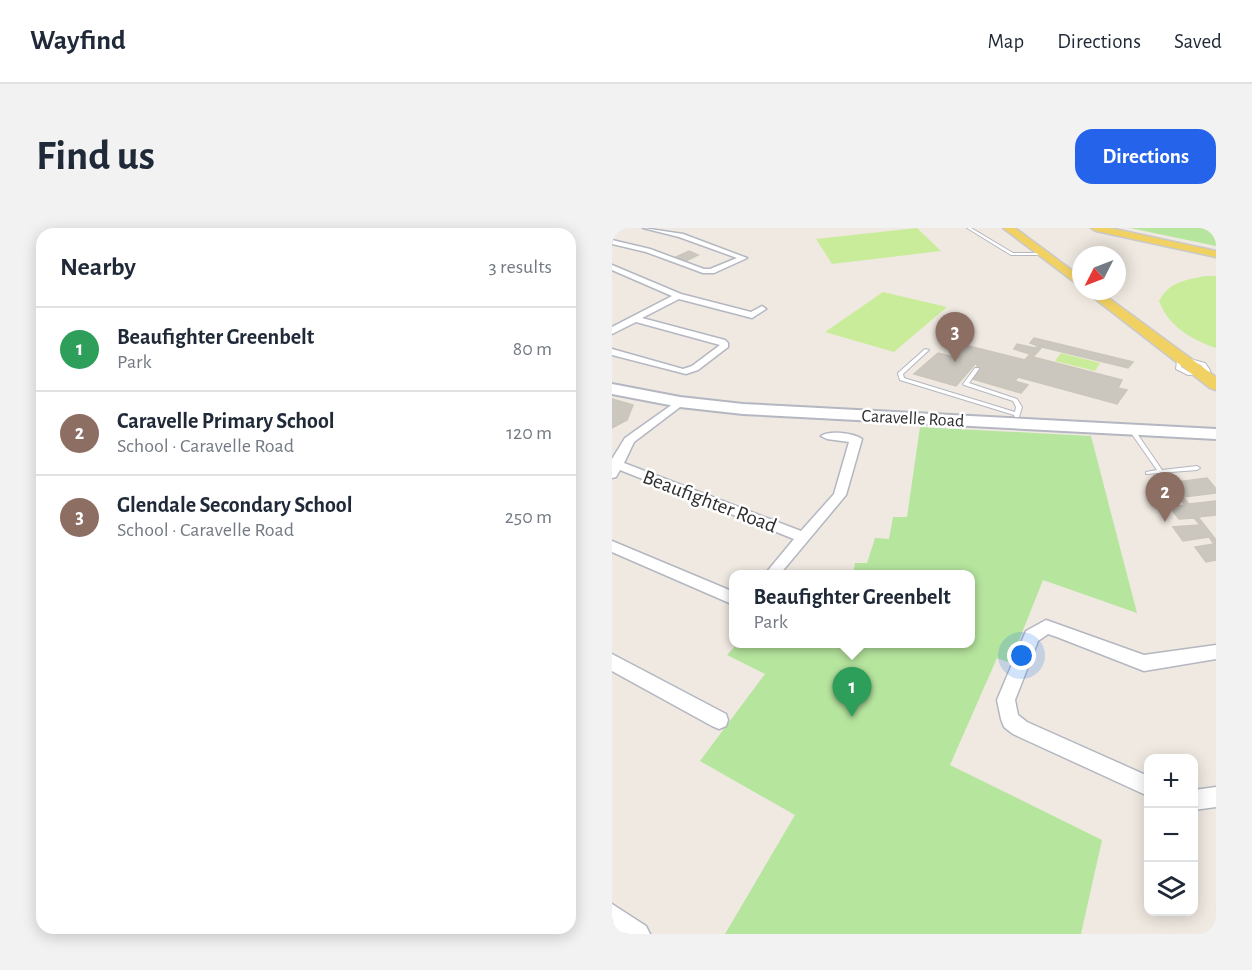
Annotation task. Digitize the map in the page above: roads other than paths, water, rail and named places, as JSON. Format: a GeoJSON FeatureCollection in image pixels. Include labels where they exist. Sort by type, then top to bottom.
{"type":"FeatureCollection","features":[{"type":"Feature","properties":{"kind":"main road"},"geometry":{"type":"LineString","coordinates":[[1008,228],[1072,276]]}},
{"type":"Feature","properties":{"kind":"main road"},"geometry":{"type":"LineString","coordinates":[[1096,228],[1216,254]]}},
{"type":"Feature","properties":{"kind":"main road"},"geometry":{"type":"LineString","coordinates":[[1103,300],[1216,385]]}},
{"type":"Feature","properties":{"kind":"street"},"geometry":{"type":"LineString","coordinates":[[612,242],[629,246],[651,251],[703,271],[711,271],[743,258],[689,238],[645,232],[629,246],[621,252]]}},
{"type":"Feature","properties":{"kind":"street"},"geometry":{"type":"LineString","coordinates":[[612,267],[678,296],[752,315],[762,309]]}},
{"type":"Feature","properties":{"kind":"street"},"geometry":{"type":"LineString","coordinates":[[612,331],[678,296]]}},
{"type":"Feature","properties":{"kind":"street"},"geometry":{"type":"LineString","coordinates":[[612,352],[674,371],[686,372],[703,363],[725,345],[722,342],[634,319]]}},
{"type":"Feature","properties":{"kind":"street","name":"Caravelle Road"},"geometry":{"type":"LineString","coordinates":[[612,389],[680,402],[743,409],[1018,419],[1132,430],[1216,434]]}},
{"type":"Feature","properties":{"kind":"street"},"geometry":{"type":"LineString","coordinates":[[614,467],[633,436],[680,402]]}},
{"type":"Feature","properties":{"kind":"street","name":"Beaufighter Road"},"geometry":{"type":"LineString","coordinates":[[775,570],[840,495],[856,440],[852,437],[827,436]]}},
{"type":"Feature","properties":{"kind":"street","name":"Beaufighter Road"},"geometry":{"type":"LineString","coordinates":[[614,467],[804,537]]}},
{"type":"Feature","properties":{"kind":"street"},"geometry":{"type":"LineString","coordinates":[[612,546],[729,597]]}},
{"type":"Feature","properties":{"kind":"street"},"geometry":{"type":"LineString","coordinates":[[1144,784],[1020,728],[1011,721],[1007,713],[1006,700],[1032,636],[1046,627],[1059,630],[1144,663],[1216,652]]}},
{"type":"Feature","properties":{"kind":"street"},"geometry":{"type":"LineString","coordinates":[[612,662],[720,720]]}},
{"type":"Feature","properties":{"kind":"street"},"geometry":{"type":"LineString","coordinates":[[1198,799],[1216,797]]}},
{"type":"Feature","properties":{"kind":"street"},"geometry":{"type":"LineString","coordinates":[[612,915],[638,934]]}},
{"type":"Feature","properties":{"kind":"lane"},"geometry":{"type":"LineString","coordinates":[[969,228],[1012,255],[1043,254]]}},
{"type":"Feature","properties":{"kind":"lane"},"geometry":{"type":"LineString","coordinates":[[927,350],[900,374],[902,379],[1018,419],[1018,402],[1013,398],[966,384],[977,369]]}},
{"type":"Feature","properties":{"kind":"lane"},"geometry":{"type":"LineString","coordinates":[[1132,430],[1161,472]]}},
{"type":"Feature","properties":{"kind":"lane"},"geometry":{"type":"LineString","coordinates":[[1148,473],[1197,468]]}},
{"type":"Feature","properties":{"kind":"place","name":"Glendale Secondary School"},"geometry":{"type":"Point","coordinates":[955,362]}},
{"type":"Feature","properties":{"kind":"place","name":"Caravelle Primary School"},"geometry":{"type":"Point","coordinates":[1165,522]}},
{"type":"Feature","properties":{"kind":"place","name":"Beaufighter Greenbelt"},"geometry":{"type":"Point","coordinates":[852,717]}}]}
